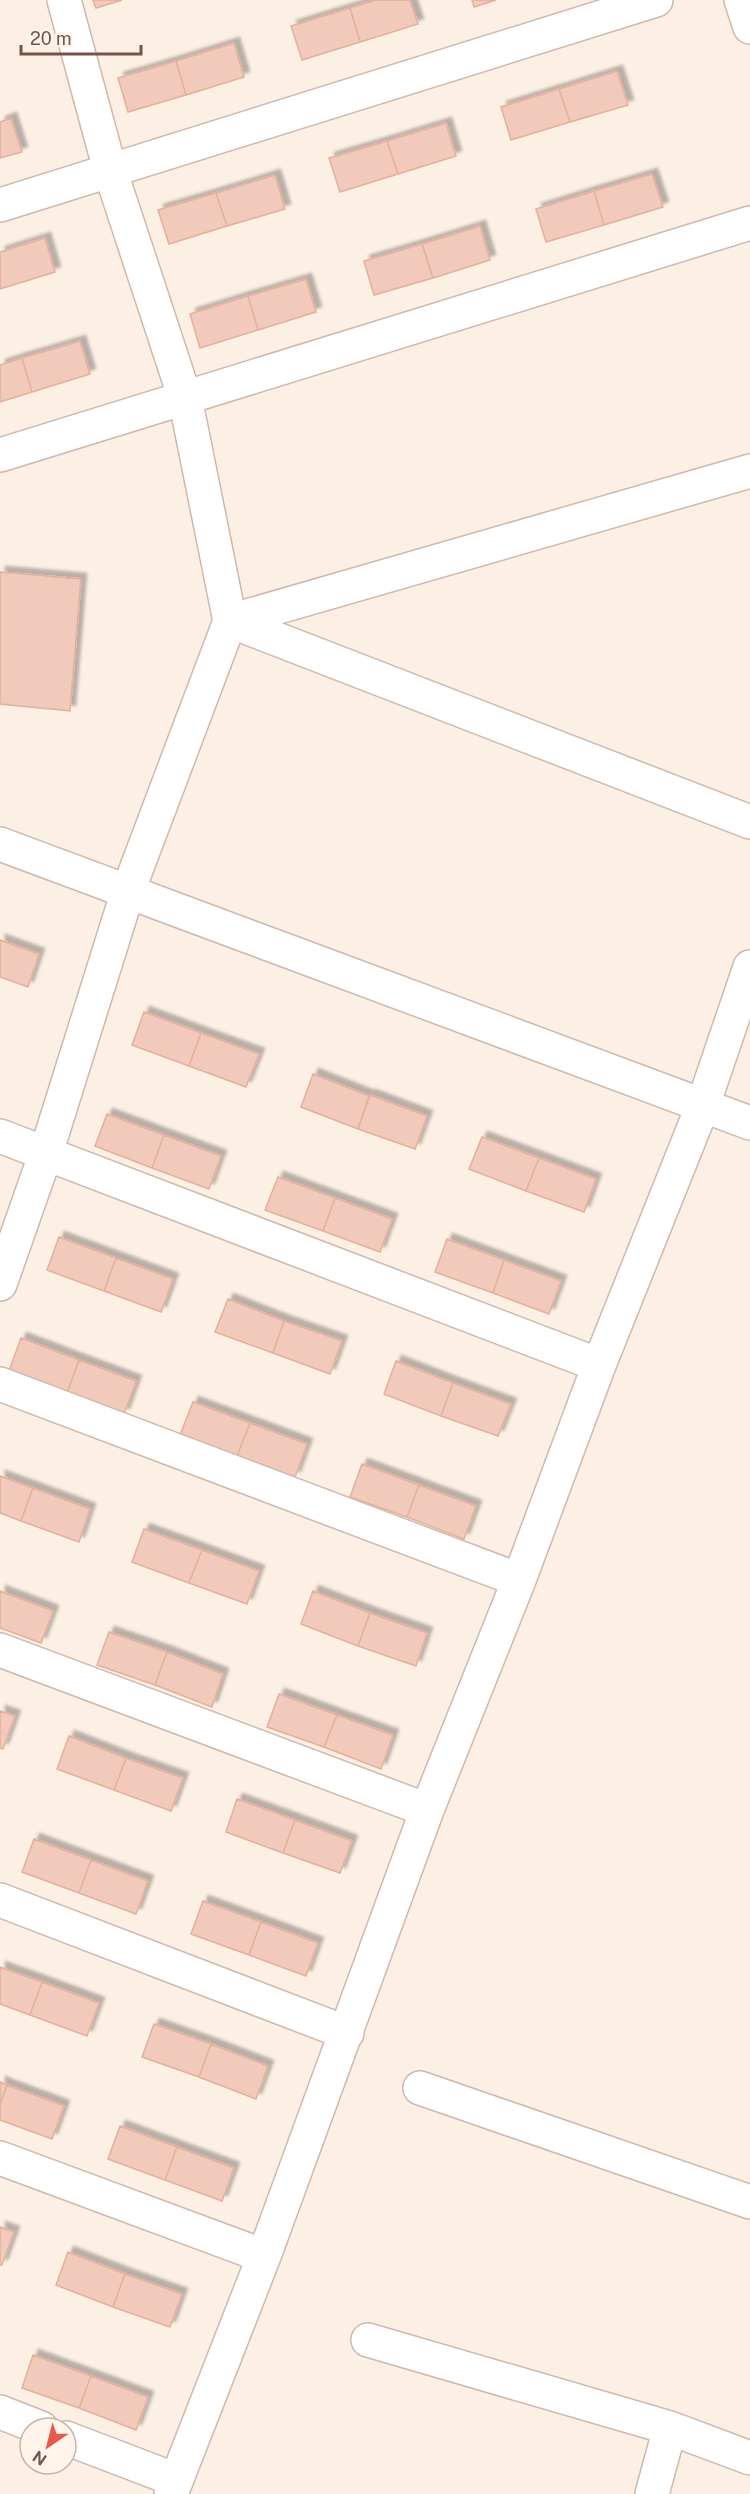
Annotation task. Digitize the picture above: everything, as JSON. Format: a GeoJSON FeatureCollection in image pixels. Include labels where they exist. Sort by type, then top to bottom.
{"type":"FeatureCollection","features":[{"type":"Feature","properties":{"kind":"street"},"geometry":{"type":"LineString","coordinates":[[0,1284],[46,1153],[128,891],[230,621],[185,398],[110,171],[64,0]]}},
{"type":"Feature","properties":{"kind":"street"},"geometry":{"type":"LineString","coordinates":[[0,205],[656,0]]}},
{"type":"Feature","properties":{"kind":"street"},"geometry":{"type":"LineString","coordinates":[[741,0],[750,27]]}},
{"type":"Feature","properties":{"kind":"street"},"geometry":{"type":"LineString","coordinates":[[0,455],[750,223]]}},
{"type":"Feature","properties":{"kind":"street"},"geometry":{"type":"LineString","coordinates":[[230,621],[750,471]]}},
{"type":"Feature","properties":{"kind":"street"},"geometry":{"type":"LineString","coordinates":[[230,621],[750,822]]}},
{"type":"Feature","properties":{"kind":"street"},"geometry":{"type":"LineString","coordinates":[[0,844],[750,1123]]}},
{"type":"Feature","properties":{"kind":"street"},"geometry":{"type":"LineString","coordinates":[[78,2443],[174,2487],[264,2256],[427,1810],[519,1580],[599,1365],[703,1105],[750,967]]}},
{"type":"Feature","properties":{"kind":"street"},"geometry":{"type":"LineString","coordinates":[[0,1136],[599,1365]]}},
{"type":"Feature","properties":{"kind":"street"},"geometry":{"type":"LineString","coordinates":[[0,1384],[519,1580]]}},
{"type":"Feature","properties":{"kind":"street"},"geometry":{"type":"LineString","coordinates":[[0,1650],[427,1810]]}},
{"type":"Feature","properties":{"kind":"street"},"geometry":{"type":"LineString","coordinates":[[0,1900],[347,2032]]}},
{"type":"Feature","properties":{"kind":"street"},"geometry":{"type":"LineString","coordinates":[[420,2088],[750,2202]]}},
{"type":"Feature","properties":{"kind":"street"},"geometry":{"type":"LineString","coordinates":[[0,2158],[264,2256]]}},
{"type":"Feature","properties":{"kind":"street"},"geometry":{"type":"LineString","coordinates":[[368,2340],[670,2428],[750,2458]]}},
{"type":"Feature","properties":{"kind":"street"},"geometry":{"type":"LineString","coordinates":[[0,2412],[18,2419]]}},
{"type":"Feature","properties":{"kind":"street"},"geometry":{"type":"LineString","coordinates":[[652,2494],[670,2428]]}},
{"type":"Feature","properties":{"kind":"building"},"geometry":{"type":"Polygon","coordinates":[[[93,0],[122,0],[96,8],[93,0]]]}},
{"type":"Feature","properties":{"kind":"building"},"geometry":{"type":"Polygon","coordinates":[[[376,0],[410,0],[418,24],[360,42],[350,8],[376,0]]]}},
{"type":"Feature","properties":{"kind":"building"},"geometry":{"type":"Polygon","coordinates":[[[472,0],[496,0],[474,7],[472,0]]]}},
{"type":"Feature","properties":{"kind":"building"},"geometry":{"type":"Polygon","coordinates":[[[350,8],[360,42],[302,60],[291,26],[350,8]]]}},
{"type":"Feature","properties":{"kind":"building"},"geometry":{"type":"Polygon","coordinates":[[[234,43],[244,77],[186,95],[176,61],[234,43]]]}},
{"type":"Feature","properties":{"kind":"building"},"geometry":{"type":"Polygon","coordinates":[[[176,61],[186,95],[128,112],[118,78],[176,61]]]}},
{"type":"Feature","properties":{"kind":"building"},"geometry":{"type":"Polygon","coordinates":[[[617,71],[628,105],[570,122],[559,89],[617,71]]]}},
{"type":"Feature","properties":{"kind":"building"},"geometry":{"type":"Polygon","coordinates":[[[559,89],[570,122],[511,140],[501,107],[559,89]]]}},
{"type":"Feature","properties":{"kind":"building"},"geometry":{"type":"Polygon","coordinates":[[[11,118],[22,152],[0,158],[0,122],[11,118]]]}},
{"type":"Feature","properties":{"kind":"building"},"geometry":{"type":"Polygon","coordinates":[[[446,123],[456,156],[398,174],[387,141],[446,123]]]}},
{"type":"Feature","properties":{"kind":"building"},"geometry":{"type":"Polygon","coordinates":[[[387,141],[398,174],[340,192],[329,158],[387,141]]]}},
{"type":"Feature","properties":{"kind":"building"},"geometry":{"type":"Polygon","coordinates":[[[652,174],[663,207],[604,225],[594,191],[652,174]]]}},
{"type":"Feature","properties":{"kind":"building"},"geometry":{"type":"Polygon","coordinates":[[[275,175],[285,209],[227,226],[216,193],[275,175]]]}},
{"type":"Feature","properties":{"kind":"building"},"geometry":{"type":"Polygon","coordinates":[[[594,191],[604,225],[546,242],[536,209],[594,191]]]}},
{"type":"Feature","properties":{"kind":"building"},"geometry":{"type":"Polygon","coordinates":[[[216,193],[227,226],[169,244],[158,210],[216,193]]]}},
{"type":"Feature","properties":{"kind":"building"},"geometry":{"type":"Polygon","coordinates":[[[480,226],[490,260],[433,278],[422,244],[480,226]]]}},
{"type":"Feature","properties":{"kind":"building"},"geometry":{"type":"Polygon","coordinates":[[[45,238],[55,272],[0,289],[0,252],[45,238]]]}},
{"type":"Feature","properties":{"kind":"building"},"geometry":{"type":"Polygon","coordinates":[[[422,244],[433,278],[374,295],[364,261],[422,244]]]}},
{"type":"Feature","properties":{"kind":"building"},"geometry":{"type":"Polygon","coordinates":[[[306,279],[316,312],[258,330],[248,296],[306,279]]]}},
{"type":"Feature","properties":{"kind":"building"},"geometry":{"type":"Polygon","coordinates":[[[248,296],[258,330],[200,348],[190,314],[248,296]]]}},
{"type":"Feature","properties":{"kind":"building"},"geometry":{"type":"Polygon","coordinates":[[[80,341],[90,374],[32,392],[22,358],[80,341]]]}},
{"type":"Feature","properties":{"kind":"building"},"geometry":{"type":"Polygon","coordinates":[[[22,358],[32,392],[0,402],[0,365],[22,358]]]}},
{"type":"Feature","properties":{"kind":"building"},"geometry":{"type":"Polygon","coordinates":[[[0,572],[81,579],[70,711],[0,704],[0,572]]]}},
{"type":"Feature","properties":{"kind":"building"},"geometry":{"type":"Polygon","coordinates":[[[0,940],[39,954],[28,987],[0,977],[0,940]]]}},
{"type":"Feature","properties":{"kind":"building"},"geometry":{"type":"Polygon","coordinates":[[[144,1012],[201,1033],[189,1066],[132,1045],[144,1012]]]}},
{"type":"Feature","properties":{"kind":"building"},"geometry":{"type":"Polygon","coordinates":[[[201,1033],[259,1054],[246,1087],[189,1066],[201,1033]]]}},
{"type":"Feature","properties":{"kind":"building"},"geometry":{"type":"Polygon","coordinates":[[[313,1074],[369,1096],[358,1129],[301,1107],[313,1074]]]}},
{"type":"Feature","properties":{"kind":"building"},"geometry":{"type":"Polygon","coordinates":[[[370,1095],[427,1116],[415,1149],[358,1129],[370,1095]]]}},
{"type":"Feature","properties":{"kind":"building"},"geometry":{"type":"Polygon","coordinates":[[[107,1114],[164,1135],[152,1168],[95,1146],[107,1114]]]}},
{"type":"Feature","properties":{"kind":"building"},"geometry":{"type":"Polygon","coordinates":[[[164,1135],[221,1156],[209,1189],[152,1168],[164,1135]]]}},
{"type":"Feature","properties":{"kind":"building"},"geometry":{"type":"Polygon","coordinates":[[[482,1137],[539,1158],[526,1191],[469,1169],[482,1137]]]}},
{"type":"Feature","properties":{"kind":"building"},"geometry":{"type":"Polygon","coordinates":[[[539,1158],[596,1179],[584,1212],[526,1191],[539,1158]]]}},
{"type":"Feature","properties":{"kind":"building"},"geometry":{"type":"Polygon","coordinates":[[[278,1177],[335,1198],[323,1231],[265,1210],[278,1177]]]}},
{"type":"Feature","properties":{"kind":"building"},"geometry":{"type":"Polygon","coordinates":[[[335,1198],[392,1219],[380,1252],[323,1231],[335,1198]]]}},
{"type":"Feature","properties":{"kind":"building"},"geometry":{"type":"Polygon","coordinates":[[[59,1237],[116,1258],[104,1291],[47,1270],[59,1237]]]}},
{"type":"Feature","properties":{"kind":"building"},"geometry":{"type":"Polygon","coordinates":[[[447,1239],[504,1260],[493,1293],[435,1272],[447,1239]]]}},
{"type":"Feature","properties":{"kind":"building"},"geometry":{"type":"Polygon","coordinates":[[[116,1258],[173,1279],[161,1312],[104,1291],[116,1258]]]}},
{"type":"Feature","properties":{"kind":"building"},"geometry":{"type":"Polygon","coordinates":[[[504,1260],[561,1281],[549,1314],[493,1293],[504,1260]]]}},
{"type":"Feature","properties":{"kind":"building"},"geometry":{"type":"Polygon","coordinates":[[[228,1299],[284,1321],[273,1353],[215,1332],[228,1299]]]}},
{"type":"Feature","properties":{"kind":"building"},"geometry":{"type":"Polygon","coordinates":[[[284,1321],[342,1341],[330,1374],[273,1353],[284,1321]]]}},
{"type":"Feature","properties":{"kind":"building"},"geometry":{"type":"Polygon","coordinates":[[[21,1338],[79,1360],[67,1393],[9,1371],[21,1338]]]}},
{"type":"Feature","properties":{"kind":"building"},"geometry":{"type":"Polygon","coordinates":[[[79,1360],[136,1381],[124,1414],[67,1393],[79,1360]]]}},
{"type":"Feature","properties":{"kind":"building"},"geometry":{"type":"Polygon","coordinates":[[[396,1361],[453,1383],[441,1416],[384,1394],[396,1361]]]}},
{"type":"Feature","properties":{"kind":"building"},"geometry":{"type":"Polygon","coordinates":[[[453,1383],[511,1404],[498,1436],[441,1416],[453,1383]]]}},
{"type":"Feature","properties":{"kind":"building"},"geometry":{"type":"Polygon","coordinates":[[[193,1402],[250,1423],[237,1456],[180,1435],[193,1402]]]}},
{"type":"Feature","properties":{"kind":"building"},"geometry":{"type":"Polygon","coordinates":[[[250,1423],[307,1444],[295,1477],[237,1456],[250,1423]]]}},
{"type":"Feature","properties":{"kind":"building"},"geometry":{"type":"Polygon","coordinates":[[[362,1464],[419,1485],[407,1517],[350,1497],[362,1464]]]}},
{"type":"Feature","properties":{"kind":"building"},"geometry":{"type":"Polygon","coordinates":[[[0,1476],[33,1488],[21,1521],[0,1513],[0,1476]]]}},
{"type":"Feature","properties":{"kind":"building"},"geometry":{"type":"Polygon","coordinates":[[[419,1485],[476,1506],[464,1539],[407,1517],[419,1485]]]}},
{"type":"Feature","properties":{"kind":"building"},"geometry":{"type":"Polygon","coordinates":[[[33,1488],[90,1509],[79,1542],[21,1521],[33,1488]]]}},
{"type":"Feature","properties":{"kind":"building"},"geometry":{"type":"Polygon","coordinates":[[[144,1529],[202,1550],[189,1583],[132,1562],[144,1529]]]}},
{"type":"Feature","properties":{"kind":"building"},"geometry":{"type":"Polygon","coordinates":[[[202,1550],[259,1571],[247,1604],[189,1583],[202,1550]]]}},
{"type":"Feature","properties":{"kind":"building"},"geometry":{"type":"Polygon","coordinates":[[[0,1591],[53,1611],[41,1643],[0,1628],[0,1591]]]}},
{"type":"Feature","properties":{"kind":"building"},"geometry":{"type":"Polygon","coordinates":[[[313,1591],[370,1613],[358,1646],[301,1624],[313,1591]]]}},
{"type":"Feature","properties":{"kind":"building"},"geometry":{"type":"Polygon","coordinates":[[[370,1613],[427,1633],[416,1666],[358,1646],[370,1613]]]}},
{"type":"Feature","properties":{"kind":"building"},"geometry":{"type":"Polygon","coordinates":[[[109,1632],[167,1652],[155,1685],[97,1665],[109,1632]]]}},
{"type":"Feature","properties":{"kind":"building"},"geometry":{"type":"Polygon","coordinates":[[[167,1652],[223,1674],[212,1707],[155,1685],[167,1652]]]}},
{"type":"Feature","properties":{"kind":"building"},"geometry":{"type":"Polygon","coordinates":[[[279,1694],[337,1715],[324,1747],[267,1727],[279,1694]]]}},
{"type":"Feature","properties":{"kind":"building"},"geometry":{"type":"Polygon","coordinates":[[[0,1711],[15,1716],[3,1749],[0,1748],[0,1711]]]}},
{"type":"Feature","properties":{"kind":"building"},"geometry":{"type":"Polygon","coordinates":[[[337,1715],[393,1735],[381,1769],[324,1747],[337,1715]]]}},
{"type":"Feature","properties":{"kind":"building"},"geometry":{"type":"Polygon","coordinates":[[[69,1736],[126,1758],[114,1790],[57,1769],[69,1736]]]}},
{"type":"Feature","properties":{"kind":"building"},"geometry":{"type":"Polygon","coordinates":[[[126,1758],[183,1778],[171,1811],[114,1790],[126,1758]]]}},
{"type":"Feature","properties":{"kind":"building"},"geometry":{"type":"Polygon","coordinates":[[[237,1799],[295,1820],[283,1853],[226,1832],[237,1799]]]}},
{"type":"Feature","properties":{"kind":"building"},"geometry":{"type":"Polygon","coordinates":[[[295,1820],[352,1841],[340,1873],[283,1853],[295,1820]]]}},
{"type":"Feature","properties":{"kind":"building"},"geometry":{"type":"Polygon","coordinates":[[[34,1839],[91,1860],[79,1893],[22,1872],[34,1839]]]}},
{"type":"Feature","properties":{"kind":"building"},"geometry":{"type":"Polygon","coordinates":[[[91,1860],[148,1881],[136,1914],[79,1893],[91,1860]]]}},
{"type":"Feature","properties":{"kind":"building"},"geometry":{"type":"Polygon","coordinates":[[[203,1901],[261,1922],[249,1955],[191,1934],[203,1901]]]}},
{"type":"Feature","properties":{"kind":"building"},"geometry":{"type":"Polygon","coordinates":[[[261,1922],[318,1943],[306,1976],[249,1955],[261,1922]]]}},
{"type":"Feature","properties":{"kind":"building"},"geometry":{"type":"Polygon","coordinates":[[[0,1967],[42,1982],[30,2015],[0,2004],[0,1967]]]}},
{"type":"Feature","properties":{"kind":"building"},"geometry":{"type":"Polygon","coordinates":[[[42,1982],[99,2003],[87,2036],[30,2015],[42,1982]]]}},
{"type":"Feature","properties":{"kind":"building"},"geometry":{"type":"Polygon","coordinates":[[[154,2024],[211,2044],[199,2077],[142,2057],[154,2024]]]}},
{"type":"Feature","properties":{"kind":"building"},"geometry":{"type":"Polygon","coordinates":[[[211,2044],[268,2066],[256,2099],[199,2077],[211,2044]]]}},
{"type":"Feature","properties":{"kind":"building"},"geometry":{"type":"Polygon","coordinates":[[[0,2082],[7,2085],[0,2105],[0,2082]]]}},
{"type":"Feature","properties":{"kind":"building"},"geometry":{"type":"Polygon","coordinates":[[[7,2085],[64,2106],[52,2139],[0,2120],[0,2105],[7,2085]]]}},
{"type":"Feature","properties":{"kind":"building"},"geometry":{"type":"Polygon","coordinates":[[[120,2126],[177,2147],[165,2180],[108,2159],[120,2126]]]}},
{"type":"Feature","properties":{"kind":"building"},"geometry":{"type":"Polygon","coordinates":[[[177,2147],[234,2168],[222,2201],[165,2180],[177,2147]]]}},
{"type":"Feature","properties":{"kind":"building"},"geometry":{"type":"Polygon","coordinates":[[[0,2227],[14,2232],[2,2265],[0,2265],[0,2227]]]}},
{"type":"Feature","properties":{"kind":"building"},"geometry":{"type":"Polygon","coordinates":[[[68,2252],[125,2274],[113,2307],[56,2285],[68,2252]]]}},
{"type":"Feature","properties":{"kind":"building"},"geometry":{"type":"Polygon","coordinates":[[[125,2274],[182,2294],[170,2327],[113,2307],[125,2274]]]}},
{"type":"Feature","properties":{"kind":"building"},"geometry":{"type":"Polygon","coordinates":[[[33,2355],[91,2376],[79,2408],[22,2388],[33,2355]]]}},
{"type":"Feature","properties":{"kind":"building"},"geometry":{"type":"Polygon","coordinates":[[[91,2376],[148,2397],[136,2430],[79,2408],[91,2376]]]}}]}
